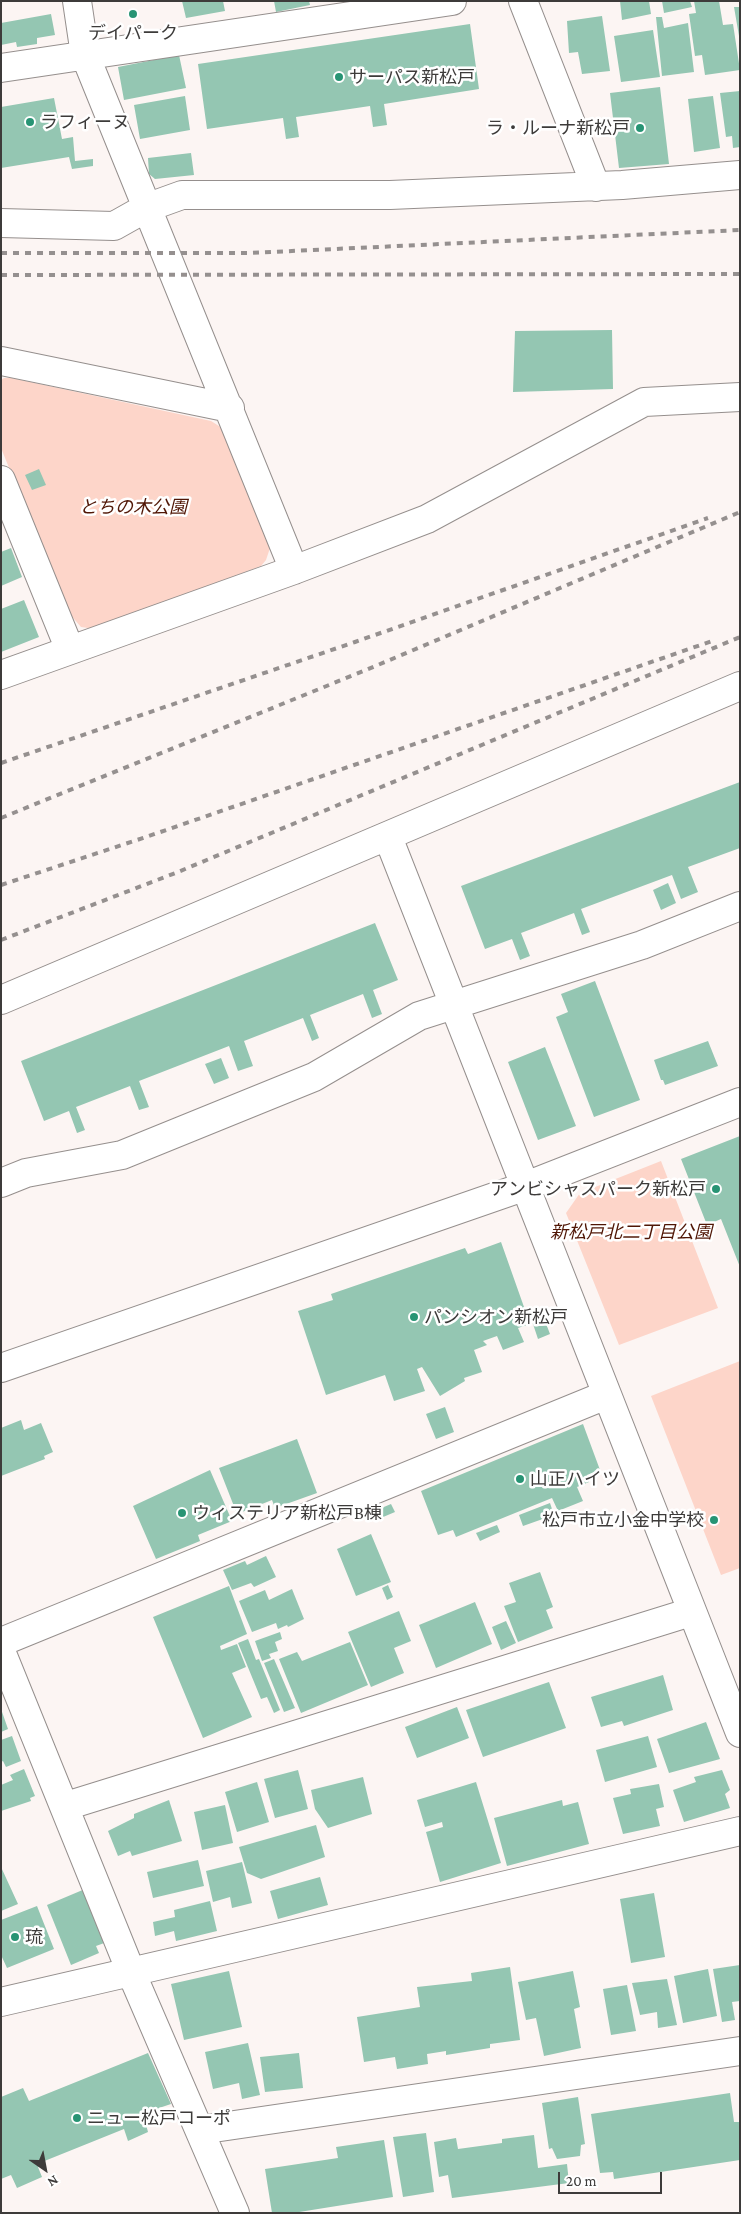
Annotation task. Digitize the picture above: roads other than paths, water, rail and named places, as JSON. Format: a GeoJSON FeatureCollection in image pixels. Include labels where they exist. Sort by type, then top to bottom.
{"type":"FeatureCollection","features":[{"type":"Feature","properties":{"kind":"street"},"geometry":{"type":"LineString","coordinates":[[77,1],[86,55],[146,208],[230,408],[294,570]]}},
{"type":"Feature","properties":{"kind":"street"},"geometry":{"type":"LineString","coordinates":[[1,68],[452,1]]}},
{"type":"Feature","properties":{"kind":"street"},"geometry":{"type":"LineString","coordinates":[[523,1],[596,187]]}},
{"type":"Feature","properties":{"kind":"street"},"geometry":{"type":"LineString","coordinates":[[1,223],[114,226],[146,208],[182,195],[390,195],[596,187],[740,175]]}},
{"type":"Feature","properties":{"kind":"street"},"geometry":{"type":"LineString","coordinates":[[1,362],[230,408]]}},
{"type":"Feature","properties":{"kind":"street"},"geometry":{"type":"LineString","coordinates":[[1,675],[294,570],[427,519],[644,402],[740,397]]}},
{"type":"Feature","properties":{"kind":"street"},"geometry":{"type":"LineString","coordinates":[[1,480],[70,650]]}},
{"type":"Feature","properties":{"kind":"street"},"geometry":{"type":"LineString","coordinates":[[1,1000],[740,686]]}},
{"type":"Feature","properties":{"kind":"street"},"geometry":{"type":"LineString","coordinates":[[388,837],[740,1733]]}},
{"type":"Feature","properties":{"kind":"street"},"geometry":{"type":"LineString","coordinates":[[1,1183],[26,1172],[122,1155],[314,1077],[419,1016],[453,1003],[642,945],[740,906]]}},
{"type":"Feature","properties":{"kind":"street"},"geometry":{"type":"LineString","coordinates":[[1,1368],[526,1186],[740,1102]]}},
{"type":"Feature","properties":{"kind":"street"},"geometry":{"type":"LineString","coordinates":[[1,1642],[606,1394]]}},
{"type":"Feature","properties":{"kind":"street"},"geometry":{"type":"LineString","coordinates":[[66,1806],[691,1612]]}},
{"type":"Feature","properties":{"kind":"street"},"geometry":{"type":"LineString","coordinates":[[1,1650],[66,1806],[131,1972],[235,2213]]}},
{"type":"Feature","properties":{"kind":"street"},"geometry":{"type":"LineString","coordinates":[[1,2002],[740,1831]]}},
{"type":"Feature","properties":{"kind":"street"},"geometry":{"type":"LineString","coordinates":[[200,2130],[740,2050]]}},
{"type":"Feature","properties":{"kind":"railway"},"geometry":{"type":"LineString","coordinates":[[1,253],[249,253],[740,230]]}},
{"type":"Feature","properties":{"kind":"railway"},"geometry":{"type":"LineString","coordinates":[[1,275],[740,274]]}},
{"type":"Feature","properties":{"kind":"railway"},"geometry":{"type":"LineString","coordinates":[[1,818],[366,670],[740,512]]}},
{"type":"Feature","properties":{"kind":"railway"},"geometry":{"type":"LineString","coordinates":[[1,763],[355,642],[708,518]]}},
{"type":"Feature","properties":{"kind":"railway"},"geometry":{"type":"LineString","coordinates":[[1,940],[178,872],[740,637]]}},
{"type":"Feature","properties":{"kind":"railway"},"geometry":{"type":"LineString","coordinates":[[1,885],[146,837],[715,640]]}},
{"type":"Feature","properties":{"kind":"place","name":"デイパーク"},"geometry":{"type":"Point","coordinates":[133,14]}},
{"type":"Feature","properties":{"kind":"place","name":"サーパス新松戸"},"geometry":{"type":"Point","coordinates":[339,77]}},
{"type":"Feature","properties":{"kind":"place","name":"ラフィーヌ"},"geometry":{"type":"Point","coordinates":[30,122]}},
{"type":"Feature","properties":{"kind":"place","name":"ラ・ルーナ新松戸"},"geometry":{"type":"Point","coordinates":[640,128]}},
{"type":"Feature","properties":{"kind":"place","name":"アンビシャスパーク新松戸"},"geometry":{"type":"Point","coordinates":[716,1189]}},
{"type":"Feature","properties":{"kind":"place","name":"パンシオン新松戸"},"geometry":{"type":"Point","coordinates":[414,1317]}},
{"type":"Feature","properties":{"kind":"place","name":"山正ハイツ"},"geometry":{"type":"Point","coordinates":[520,1479]}},
{"type":"Feature","properties":{"kind":"place","name":"ウィステリア新松戸B棟"},"geometry":{"type":"Point","coordinates":[182,1513]}},
{"type":"Feature","properties":{"kind":"place","name":"松戸市立小金中学校"},"geometry":{"type":"Point","coordinates":[714,1520]}},
{"type":"Feature","properties":{"kind":"place","name":"琉"},"geometry":{"type":"Point","coordinates":[15,1937]}},
{"type":"Feature","properties":{"kind":"place","name":"ニュー松戸コーポ"},"geometry":{"type":"Point","coordinates":[77,2118]}},
{"type":"Feature","properties":{"kind":"park label","name":"とちの木公園"},"geometry":{"type":"Point","coordinates":[133,507]}},
{"type":"Feature","properties":{"kind":"park label","name":"新松戸北二丁目公園"},"geometry":{"type":"Point","coordinates":[631,1232]}}]}
